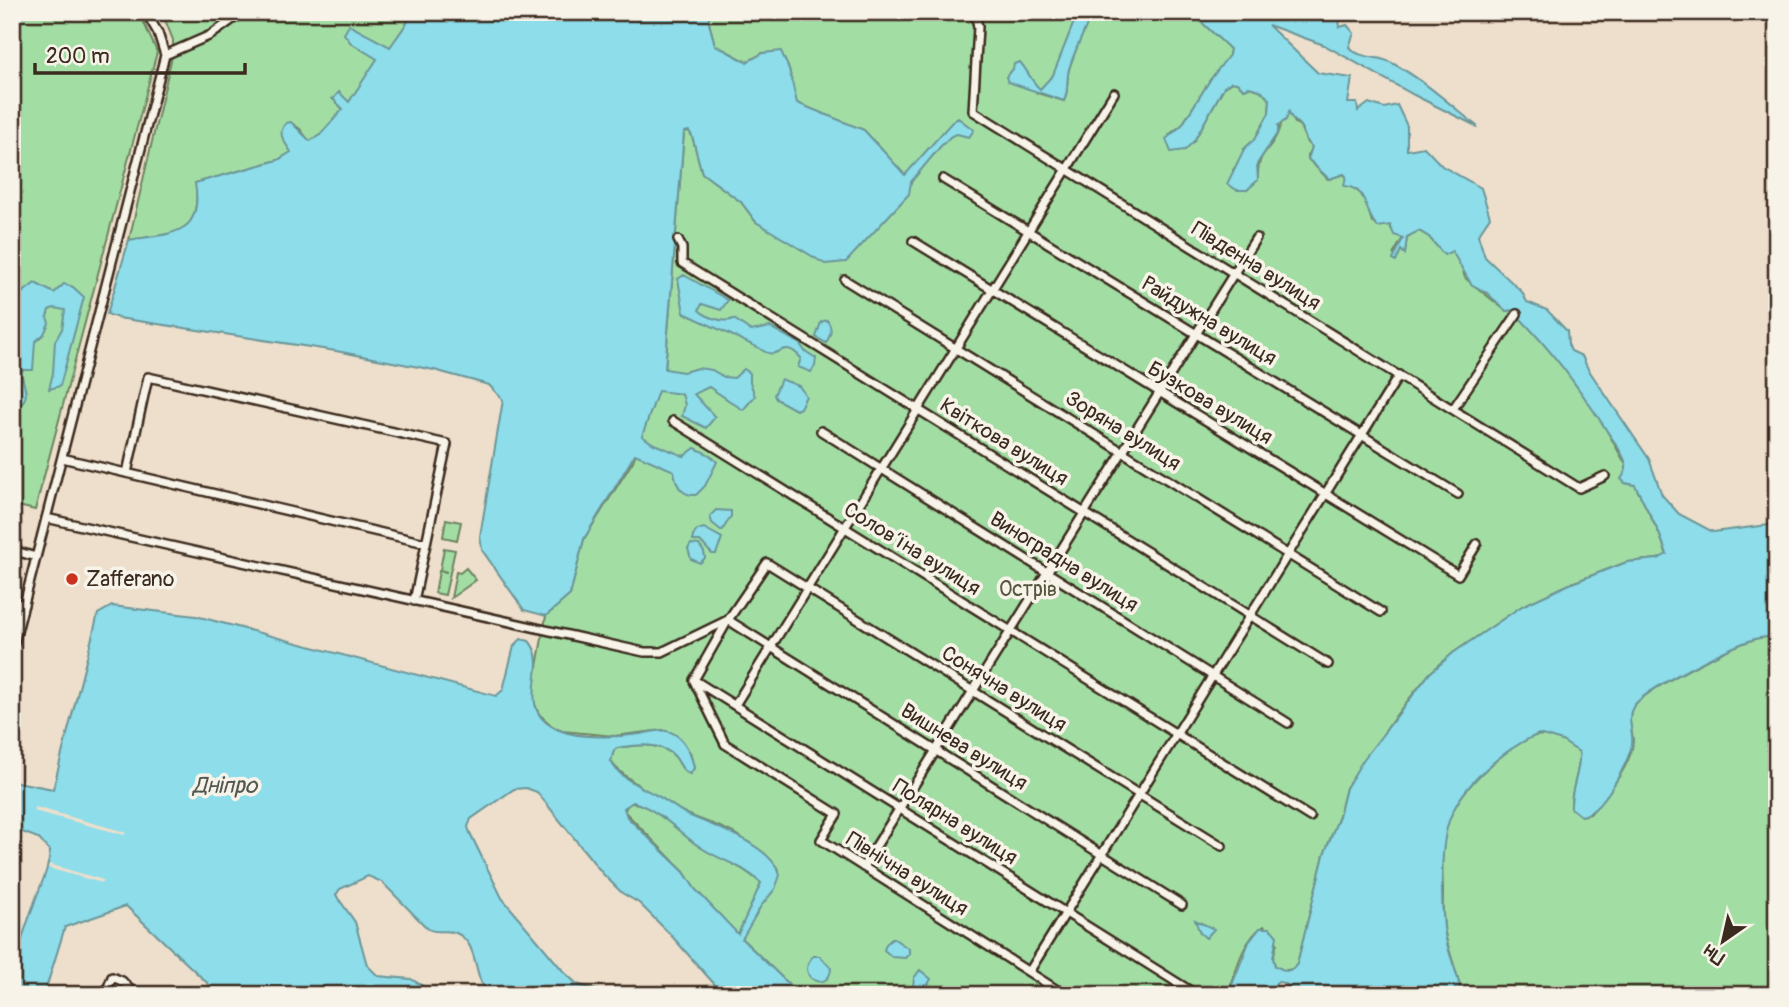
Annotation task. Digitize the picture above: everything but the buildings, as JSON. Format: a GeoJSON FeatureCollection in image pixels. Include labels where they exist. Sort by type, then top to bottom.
{"type":"FeatureCollection","features":[{"type":"Feature","properties":{"kind":"street"},"geometry":{"type":"LineString","coordinates":[[12,650],[164,55],[158,33],[146,12]]}},
{"type":"Feature","properties":{"kind":"street"},"geometry":{"type":"LineString","coordinates":[[164,55],[211,35],[243,12]]}},
{"type":"Feature","properties":{"kind":"street","name":"Південна вулиця"},"geometry":{"type":"LineString","coordinates":[[975,12],[978,27],[973,110],[1579,488],[1605,476]]}},
{"type":"Feature","properties":{"kind":"street"},"geometry":{"type":"LineString","coordinates":[[735,705],[1114,93]]}},
{"type":"Feature","properties":{"kind":"street","name":"Райдужна вулиця"},"geometry":{"type":"LineString","coordinates":[[943,179],[1458,494]]}},
{"type":"Feature","properties":{"kind":"street"},"geometry":{"type":"LineString","coordinates":[[863,867],[1256,238]]}},
{"type":"Feature","properties":{"kind":"street","name":"Квіткова вулиця"},"geometry":{"type":"LineString","coordinates":[[678,240],[682,248],[682,263],[1328,664]]}},
{"type":"Feature","properties":{"kind":"street","name":"Бузкова вулиця"},"geometry":{"type":"LineString","coordinates":[[913,241],[1458,575],[1477,544]]}},
{"type":"Feature","properties":{"kind":"street","name":"Зоряна вулиця"},"geometry":{"type":"LineString","coordinates":[[845,280],[1381,612]]}},
{"type":"Feature","properties":{"kind":"street"},"geometry":{"type":"LineString","coordinates":[[1453,409],[1517,314]]}},
{"type":"Feature","properties":{"kind":"street"},"geometry":{"type":"LineString","coordinates":[[1029,972],[1399,376]]}},
{"type":"Feature","properties":{"kind":"street"},"geometry":{"type":"LineString","coordinates":[[127,473],[148,377],[447,444],[414,601]]}},
{"type":"Feature","properties":{"kind":"street","name":"Соловʼїна вулиця"},"geometry":{"type":"LineString","coordinates":[[673,421],[1310,817]]}},
{"type":"Feature","properties":{"kind":"street","name":"Виноградна вулиця"},"geometry":{"type":"LineString","coordinates":[[821,431],[1288,723]]}},
{"type":"Feature","properties":{"kind":"street"},"geometry":{"type":"LineString","coordinates":[[62,458],[425,543]]}},
{"type":"Feature","properties":{"kind":"street"},"geometry":{"type":"LineString","coordinates":[[46,518],[653,653],[681,645],[728,621]]}},
{"type":"Feature","properties":{"kind":"street"},"geometry":{"type":"LineString","coordinates":[[12,550],[36,556]]}},
{"type":"Feature","properties":{"kind":"street","name":"Сонячна вулиця"},"geometry":{"type":"LineString","coordinates":[[728,621],[767,563],[1222,846]]}},
{"type":"Feature","properties":{"kind":"street"},"geometry":{"type":"LineString","coordinates":[[12,602],[24,605]]}},
{"type":"Feature","properties":{"kind":"street"},"geometry":{"type":"LineString","coordinates":[[694,680],[728,621]]}},
{"type":"Feature","properties":{"kind":"street","name":"Вишнева вулиця"},"geometry":{"type":"LineString","coordinates":[[728,621],[1182,905]]}},
{"type":"Feature","properties":{"kind":"street","name":"Полярна вулиця"},"geometry":{"type":"LineString","coordinates":[[694,680],[1197,995]]}},
{"type":"Feature","properties":{"kind":"street","name":"Північна вулиця"},"geometry":{"type":"LineString","coordinates":[[694,680],[725,744],[837,814],[821,840],[1065,995]]}},
{"type":"Feature","properties":{"kind":"street"},"geometry":{"type":"LineString","coordinates":[[105,995],[112,977],[122,981],[135,995]]}},
{"type":"Feature","properties":{"kind":"green space"},"geometry":{"type":"Polygon","coordinates":[[[12,12],[139,12],[157,52],[35,510],[18,506],[12,530],[12,12]]]}},
{"type":"Feature","properties":{"kind":"green space"},"geometry":{"type":"Polygon","coordinates":[[[162,12],[410,12],[407,23],[390,48],[349,26],[351,43],[378,59],[349,102],[333,99],[343,109],[320,135],[310,142],[300,129],[291,123],[292,152],[278,160],[196,183],[194,215],[189,224],[171,234],[129,240],[173,52],[173,40],[162,12]]]}},
{"type":"Feature","properties":{"kind":"green space","name":"Острів"},"geometry":{"type":"Polygon","coordinates":[[[709,12],[1078,12],[1053,76],[1037,93],[1064,101],[1069,69],[1092,12],[1191,12],[1230,49],[1229,56],[1210,80],[1182,125],[1170,134],[1194,141],[1224,87],[1232,82],[1244,89],[1249,87],[1260,90],[1270,100],[1269,113],[1233,170],[1247,190],[1258,179],[1262,157],[1289,111],[1312,147],[1308,159],[1328,179],[1344,174],[1352,187],[1364,196],[1372,222],[1378,227],[1389,224],[1394,234],[1405,234],[1393,255],[1401,249],[1405,253],[1407,237],[1419,231],[1429,237],[1444,254],[1452,250],[1461,264],[1465,278],[1506,311],[1512,310],[1535,333],[1571,375],[1601,420],[1626,465],[1625,483],[1635,485],[1667,555],[1658,559],[1627,562],[1522,606],[1453,653],[1430,673],[1397,714],[1346,788],[1324,855],[1297,964],[1293,969],[1281,971],[1275,966],[1273,958],[1277,943],[1264,926],[1245,947],[1228,995],[800,995],[737,934],[695,889],[684,872],[624,811],[629,803],[639,804],[658,813],[694,843],[742,869],[766,888],[779,870],[755,847],[658,797],[633,782],[611,761],[617,748],[640,745],[656,747],[670,753],[690,774],[694,768],[690,752],[663,730],[614,736],[562,731],[539,714],[533,700],[534,683],[546,616],[570,595],[584,539],[633,461],[665,370],[684,132],[689,131],[692,136],[702,173],[741,202],[756,222],[911,182],[864,130],[796,103],[789,69],[763,53],[747,62],[715,45],[709,12]]]}},
{"type":"Feature","properties":{"kind":"green space"},"geometry":{"type":"Polygon","coordinates":[[[446,519],[461,522],[457,540],[443,537],[446,519]]]}},
{"type":"Feature","properties":{"kind":"green space"},"geometry":{"type":"Polygon","coordinates":[[[444,548],[455,550],[445,595],[435,593],[439,571],[447,572],[440,570],[444,548]]]}},
{"type":"Feature","properties":{"kind":"green space"},"geometry":{"type":"Polygon","coordinates":[[[466,568],[476,580],[451,598],[456,572],[460,573],[466,568]]]}},
{"type":"Feature","properties":{"kind":"green space"},"geometry":{"type":"Polygon","coordinates":[[[1777,636],[1777,995],[1462,995],[1444,928],[1442,863],[1449,820],[1468,788],[1486,769],[1516,745],[1532,737],[1548,736],[1564,741],[1579,752],[1571,808],[1581,816],[1590,814],[1618,779],[1629,759],[1633,740],[1631,712],[1639,700],[1689,669],[1728,650],[1755,639],[1777,636]]]}},
{"type":"Feature","properties":{"kind":"water"},"geometry":{"type":"Polygon","coordinates":[[[410,12],[709,12],[715,45],[747,62],[763,53],[781,51],[789,69],[797,103],[864,130],[905,175],[958,118],[974,130],[969,137],[957,134],[951,136],[940,147],[911,182],[909,194],[846,262],[825,264],[756,222],[741,202],[702,173],[692,136],[689,131],[684,132],[665,369],[683,372],[698,368],[734,378],[744,369],[750,373],[755,396],[743,410],[709,387],[694,394],[715,417],[706,428],[682,416],[685,405],[682,394],[658,391],[642,436],[684,456],[695,448],[710,455],[717,462],[705,486],[696,495],[691,495],[680,489],[674,471],[635,454],[584,539],[570,595],[546,616],[524,610],[482,550],[480,536],[503,400],[489,385],[434,370],[336,351],[118,318],[107,314],[129,240],[170,233],[189,223],[196,201],[195,183],[278,160],[291,152],[282,134],[286,123],[291,122],[310,141],[320,135],[343,109],[333,99],[339,92],[349,102],[377,59],[351,43],[344,34],[349,25],[390,47],[407,23],[410,12]]]}},
{"type":"Feature","properties":{"kind":"water"},"geometry":{"type":"Polygon","coordinates":[[[1078,12],[1092,12],[1069,69],[1064,101],[1008,82],[1006,77],[1014,64],[1020,62],[1040,89],[1053,75],[1078,12]]]}},
{"type":"Feature","properties":{"kind":"water"},"geometry":{"type":"Polygon","coordinates":[[[1191,12],[1338,12],[1340,27],[1347,25],[1354,33],[1349,47],[1364,56],[1388,61],[1405,71],[1478,127],[1324,45],[1268,25],[1318,73],[1352,78],[1348,103],[1357,103],[1358,111],[1369,103],[1384,108],[1397,105],[1407,126],[1407,150],[1424,147],[1442,166],[1481,188],[1490,217],[1478,235],[1485,257],[1522,292],[1527,302],[1547,310],[1567,331],[1571,351],[1582,356],[1649,459],[1662,495],[1679,514],[1713,532],[1777,524],[1777,636],[1755,639],[1728,650],[1690,668],[1640,699],[1631,711],[1632,744],[1626,763],[1597,807],[1581,816],[1571,808],[1579,752],[1562,741],[1539,734],[1499,758],[1463,794],[1446,832],[1442,889],[1445,936],[1462,995],[1293,995],[1288,986],[1278,982],[1264,995],[1228,995],[1249,942],[1260,928],[1270,928],[1277,936],[1273,958],[1275,966],[1286,971],[1297,964],[1324,855],[1346,788],[1363,760],[1430,673],[1453,653],[1522,606],[1627,562],[1658,559],[1667,554],[1635,485],[1625,483],[1621,479],[1626,466],[1620,451],[1551,353],[1512,310],[1506,311],[1487,293],[1471,284],[1452,251],[1444,255],[1429,237],[1419,231],[1407,237],[1405,254],[1401,250],[1396,262],[1393,260],[1403,238],[1394,235],[1390,225],[1378,227],[1373,222],[1358,191],[1344,186],[1344,174],[1329,179],[1308,159],[1312,147],[1289,112],[1286,120],[1278,125],[1278,132],[1257,164],[1258,180],[1247,190],[1237,190],[1227,184],[1244,149],[1255,139],[1269,113],[1270,100],[1260,90],[1249,87],[1244,89],[1231,82],[1224,87],[1194,141],[1185,150],[1171,152],[1166,139],[1182,125],[1229,55],[1230,49],[1191,12]]]}},
{"type":"Feature","properties":{"kind":"water"},"geometry":{"type":"Polygon","coordinates":[[[684,275],[728,300],[721,310],[702,304],[699,310],[702,313],[721,320],[734,319],[751,331],[770,327],[799,343],[816,358],[811,372],[798,367],[801,358],[789,349],[772,354],[766,352],[684,313],[678,279],[684,275]]]}},
{"type":"Feature","properties":{"kind":"water"},"geometry":{"type":"Polygon","coordinates":[[[35,283],[54,293],[64,284],[73,287],[84,297],[60,386],[49,389],[55,341],[62,329],[65,310],[54,308],[49,310],[49,323],[44,334],[35,342],[33,370],[22,370],[26,392],[24,401],[20,405],[13,405],[12,394],[18,380],[12,378],[12,301],[35,283]]]}},
{"type":"Feature","properties":{"kind":"water"},"geometry":{"type":"Polygon","coordinates":[[[827,320],[831,332],[826,343],[816,337],[821,322],[827,320]]]}},
{"type":"Feature","properties":{"kind":"water"},"geometry":{"type":"Polygon","coordinates":[[[781,379],[799,386],[806,396],[800,408],[796,410],[776,399],[774,395],[781,379]]]}},
{"type":"Feature","properties":{"kind":"water"},"geometry":{"type":"Polygon","coordinates":[[[716,510],[731,511],[722,531],[712,523],[710,516],[716,510]]]}},
{"type":"Feature","properties":{"kind":"water"},"geometry":{"type":"Polygon","coordinates":[[[704,528],[722,538],[716,554],[712,554],[700,541],[693,541],[697,530],[704,528]]]}},
{"type":"Feature","properties":{"kind":"water"},"geometry":{"type":"Polygon","coordinates":[[[691,544],[699,545],[704,552],[705,558],[700,563],[691,559],[688,549],[691,544]]]}},
{"type":"Feature","properties":{"kind":"water","name":"Дніпро"},"geometry":{"type":"Polygon","coordinates":[[[112,606],[196,616],[496,696],[503,690],[514,646],[521,639],[529,641],[535,651],[537,663],[534,699],[537,710],[545,721],[559,730],[577,735],[621,736],[664,731],[673,733],[682,741],[693,762],[694,768],[690,774],[670,753],[656,747],[640,745],[617,748],[611,761],[630,781],[686,814],[740,837],[765,854],[774,864],[780,875],[775,889],[761,906],[742,939],[800,995],[724,995],[639,903],[622,893],[603,874],[537,792],[526,788],[514,789],[471,819],[468,827],[470,833],[502,898],[564,972],[577,984],[611,995],[491,995],[482,984],[470,948],[462,937],[453,932],[428,929],[382,882],[368,876],[340,889],[336,895],[355,922],[367,965],[378,976],[411,979],[438,995],[220,995],[126,906],[65,927],[44,995],[12,995],[20,946],[47,869],[50,851],[38,838],[12,828],[12,781],[53,789],[98,614],[112,606]],[[633,802],[624,808],[627,817],[684,872],[695,889],[738,934],[761,883],[746,871],[700,847],[643,806],[633,802]]]}},
{"type":"Feature","properties":{"kind":"water"},"geometry":{"type":"Polygon","coordinates":[[[1195,920],[1214,929],[1206,938],[1200,933],[1195,920]]]}},
{"type":"Feature","properties":{"kind":"water"},"geometry":{"type":"Polygon","coordinates":[[[893,938],[909,949],[905,958],[892,957],[884,950],[893,938]]]}},
{"type":"Feature","properties":{"kind":"water"},"geometry":{"type":"Polygon","coordinates":[[[813,956],[820,956],[831,968],[825,980],[814,980],[807,971],[813,956]]]}},
{"type":"Feature","properties":{"kind":"water"},"geometry":{"type":"Polygon","coordinates":[[[920,970],[931,979],[925,990],[927,995],[912,995],[914,978],[920,970]]]}},
{"type":"Feature","properties":{"kind":"pier"},"geometry":{"type":"Polygon","coordinates":[[[35,807],[125,832],[125,835],[34,811],[35,807]]]}},
{"type":"Feature","properties":{"kind":"pier"},"geometry":{"type":"Polygon","coordinates":[[[49,864],[103,880],[102,883],[48,868],[49,864]]]}},
{"type":"Feature","properties":{"kind":"place","name":"Zafferano"},"geometry":{"type":"Point","coordinates":[72,579]}}]}
